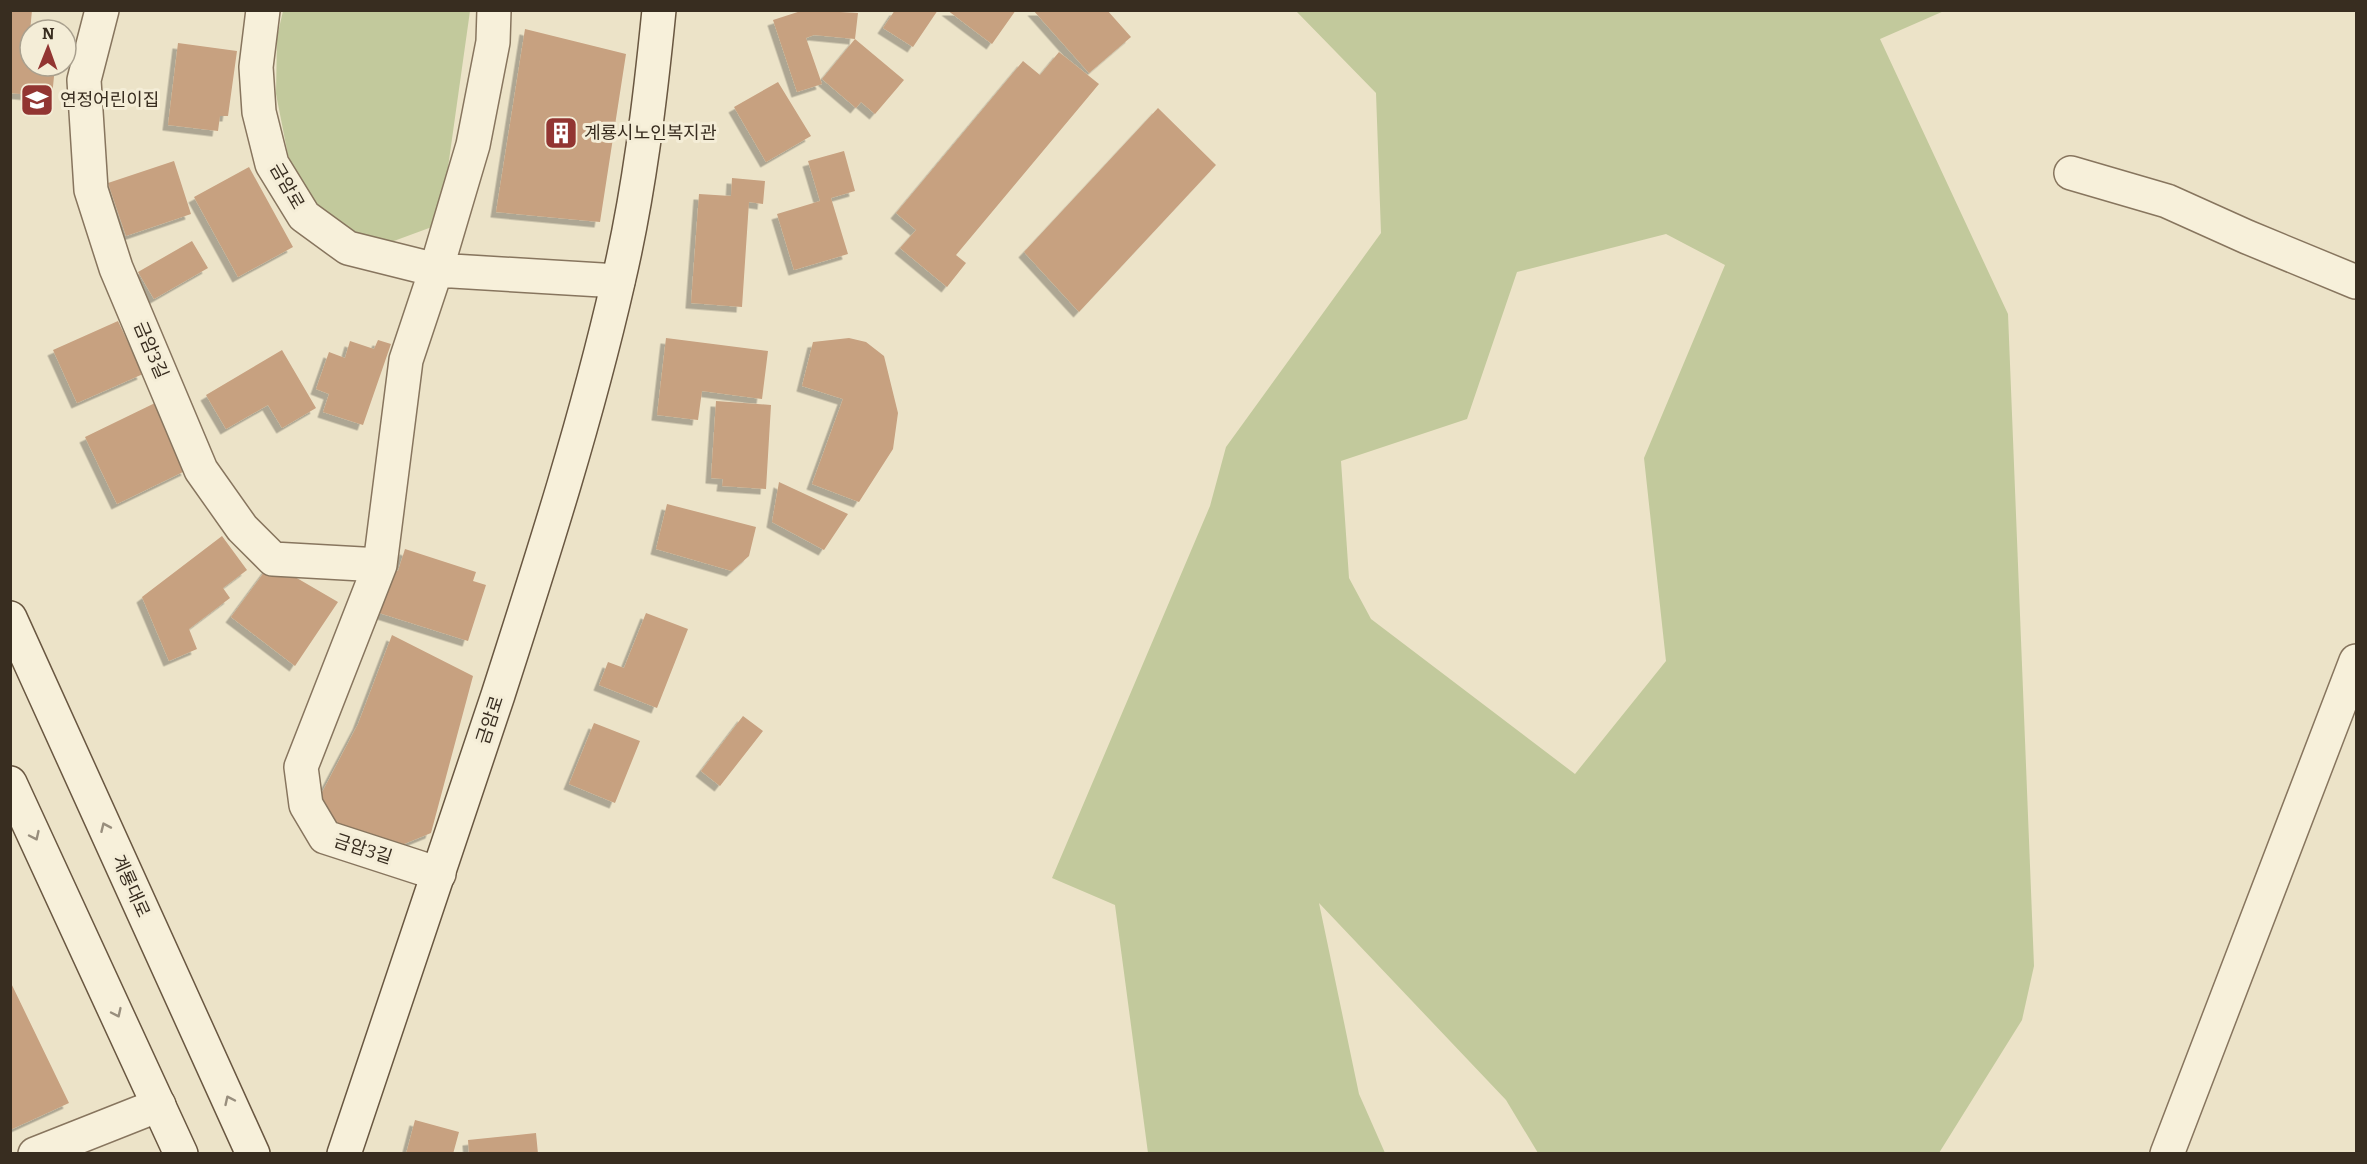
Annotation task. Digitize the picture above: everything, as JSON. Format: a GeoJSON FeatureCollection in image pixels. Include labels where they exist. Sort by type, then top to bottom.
{"type":"FeatureCollection","features":[{"type":"Feature","properties":{"kind":"street","name":"금암3길"},"geometry":{"type":"LineString","coordinates":[[102,10],[84,80],[91,189],[116,268],[201,470],[242,528],[273,559],[380,565]]}},
{"type":"Feature","properties":{"kind":"street","name":"금암로"},"geometry":{"type":"LineString","coordinates":[[263,10],[256,67],[259,112],[272,164],[304,216],[348,248],[436,270],[618,281]]}},
{"type":"Feature","properties":{"kind":"street","name":"금암3길"},"geometry":{"type":"LineString","coordinates":[[439,874],[324,837],[306,805],[301,766],[380,565],[406,360],[436,270],[473,145],[493,42],[494,10]]}},
{"type":"Feature","properties":{"kind":"street","name":"금암로"},"geometry":{"type":"LineString","coordinates":[[344,1154],[439,874],[558,508],[618,281],[640,159],[658,10]]}},
{"type":"Feature","properties":{"kind":"street"},"geometry":{"type":"LineString","coordinates":[[2072,173],[2167,201],[2356,282]]}},
{"type":"Feature","properties":{"kind":"street","name":"계룡대로"},"geometry":{"type":"LineString","coordinates":[[10,618],[253,1154]]}},
{"type":"Feature","properties":{"kind":"street"},"geometry":{"type":"LineString","coordinates":[[2167,1154],[2356,661]]}},
{"type":"Feature","properties":{"kind":"street"},"geometry":{"type":"LineString","coordinates":[[10,783],[181,1154]]}},
{"type":"Feature","properties":{"kind":"street"},"geometry":{"type":"LineString","coordinates":[[35,1154],[159,1105]]}},
{"type":"Feature","properties":{"kind":"green space"},"geometry":{"type":"Polygon","coordinates":[[[283,11],[470,11],[440,224],[383,245],[364,239],[307,198],[288,155],[276,94],[277,37],[283,11]]]}},
{"type":"Feature","properties":{"kind":"green space"},"geometry":{"type":"Polygon","coordinates":[[[1296,11],[1944,11],[1880,39],[2008,314],[2034,966],[2022,1020],[1939,1153],[1538,1153],[1506,1100],[1319,903],[1359,1094],[1385,1153],[1148,1153],[1115,905],[1052,878],[1210,506],[1226,447],[1381,233],[1376,93],[1296,11]],[[1666,234],[1517,272],[1467,419],[1341,461],[1349,578],[1371,619],[1575,774],[1666,661],[1644,458],[1725,265],[1666,234]]]}},
{"type":"Feature","properties":{"kind":"building"},"geometry":{"type":"Polygon","coordinates":[[[10,10],[32,10],[31,18],[18,18],[18,78],[54,78],[52,97],[10,93],[10,10]]]}},
{"type":"Feature","properties":{"kind":"building"},"geometry":{"type":"Polygon","coordinates":[[[804,10],[858,13],[855,39],[814,35],[806,38],[822,84],[797,92],[773,20],[804,10]]]}},
{"type":"Feature","properties":{"kind":"building"},"geometry":{"type":"Polygon","coordinates":[[[895,10],[938,10],[913,47],[883,28],[895,10]]]}},
{"type":"Feature","properties":{"kind":"building"},"geometry":{"type":"Polygon","coordinates":[[[947,10],[1016,10],[992,44],[947,10]]]}},
{"type":"Feature","properties":{"kind":"building"},"geometry":{"type":"Polygon","coordinates":[[[1033,10],[1107,10],[1131,37],[1089,73],[1033,10]]]}},
{"type":"Feature","properties":{"kind":"building","name":"계룡시노인복지관"},"geometry":{"type":"Polygon","coordinates":[[[525,29],[626,54],[600,222],[496,212],[525,29]]]}},
{"type":"Feature","properties":{"kind":"building"},"geometry":{"type":"Polygon","coordinates":[[[855,39],[904,80],[875,114],[861,102],[856,108],[822,79],[855,39]]]}},
{"type":"Feature","properties":{"kind":"building"},"geometry":{"type":"Polygon","coordinates":[[[178,43],[237,51],[228,116],[220,116],[218,131],[168,125],[178,43]]]}},
{"type":"Feature","properties":{"kind":"building"},"geometry":{"type":"Polygon","coordinates":[[[1059,52],[1099,84],[956,255],[966,263],[947,287],[900,248],[916,230],[896,213],[1023,61],[1040,75],[1059,52]]]}},
{"type":"Feature","properties":{"kind":"building"},"geometry":{"type":"Polygon","coordinates":[[[778,82],[811,136],[766,162],[734,107],[778,82]]]}},
{"type":"Feature","properties":{"kind":"building"},"geometry":{"type":"Polygon","coordinates":[[[1158,108],[1216,165],[1079,312],[1024,252],[1158,108]]]}},
{"type":"Feature","properties":{"kind":"building"},"geometry":{"type":"Polygon","coordinates":[[[844,151],[855,191],[831,198],[848,254],[794,270],[777,214],[820,201],[808,161],[844,151]]]}},
{"type":"Feature","properties":{"kind":"building"},"geometry":{"type":"Polygon","coordinates":[[[174,161],[191,214],[126,236],[108,183],[174,161]]]}},
{"type":"Feature","properties":{"kind":"building"},"geometry":{"type":"Polygon","coordinates":[[[249,167],[293,247],[238,277],[194,197],[249,167]]]}},
{"type":"Feature","properties":{"kind":"building"},"geometry":{"type":"Polygon","coordinates":[[[732,178],[765,181],[763,204],[749,202],[742,307],[691,303],[699,194],[731,196],[732,178]]]}},
{"type":"Feature","properties":{"kind":"building"},"geometry":{"type":"Polygon","coordinates":[[[192,241],[208,268],[154,299],[138,272],[192,241]]]}},
{"type":"Feature","properties":{"kind":"building"},"geometry":{"type":"Polygon","coordinates":[[[118,321],[143,374],[77,403],[53,350],[118,321]]]}},
{"type":"Feature","properties":{"kind":"building"},"geometry":{"type":"Polygon","coordinates":[[[666,338],[768,351],[762,399],[702,391],[698,420],[657,415],[666,338]]]}},
{"type":"Feature","properties":{"kind":"building"},"geometry":{"type":"Polygon","coordinates":[[[849,338],[866,342],[884,356],[898,413],[893,449],[859,502],[812,484],[843,399],[802,386],[813,342],[849,338]]]}},
{"type":"Feature","properties":{"kind":"building"},"geometry":{"type":"Polygon","coordinates":[[[378,340],[391,344],[363,425],[323,412],[329,394],[316,389],[329,352],[345,358],[350,341],[374,349],[378,340]]]}},
{"type":"Feature","properties":{"kind":"building"},"geometry":{"type":"Polygon","coordinates":[[[282,350],[316,408],[282,428],[268,405],[226,429],[206,395],[282,350]]]}},
{"type":"Feature","properties":{"kind":"building"},"geometry":{"type":"Polygon","coordinates":[[[716,401],[771,405],[766,489],[722,486],[723,479],[711,478],[716,401]]]}},
{"type":"Feature","properties":{"kind":"building"},"geometry":{"type":"Polygon","coordinates":[[[155,403],[187,470],[117,504],[85,437],[155,403]]]}},
{"type":"Feature","properties":{"kind":"building"},"geometry":{"type":"Polygon","coordinates":[[[779,482],[848,514],[824,550],[772,522],[779,482]]]}},
{"type":"Feature","properties":{"kind":"building"},"geometry":{"type":"Polygon","coordinates":[[[667,504],[756,527],[749,556],[732,571],[656,549],[667,504]]]}},
{"type":"Feature","properties":{"kind":"building"},"geometry":{"type":"Polygon","coordinates":[[[222,536],[247,570],[223,588],[230,598],[189,629],[197,649],[169,661],[142,597],[222,536]]]}},
{"type":"Feature","properties":{"kind":"building"},"geometry":{"type":"Polygon","coordinates":[[[405,549],[476,572],[473,581],[486,585],[468,641],[373,611],[387,567],[398,571],[405,549]]]}},
{"type":"Feature","properties":{"kind":"building"},"geometry":{"type":"Polygon","coordinates":[[[271,563],[338,602],[295,666],[231,617],[271,563]]]}},
{"type":"Feature","properties":{"kind":"building"},"geometry":{"type":"Polygon","coordinates":[[[646,613],[688,629],[657,708],[599,685],[608,662],[624,668],[646,613]]]}},
{"type":"Feature","properties":{"kind":"building"},"geometry":{"type":"Polygon","coordinates":[[[392,635],[473,676],[431,833],[404,844],[330,828],[318,800],[358,724],[392,635]]]}},
{"type":"Feature","properties":{"kind":"building"},"geometry":{"type":"Polygon","coordinates":[[[743,716],[763,731],[720,786],[701,771],[743,716]]]}},
{"type":"Feature","properties":{"kind":"building"},"geometry":{"type":"Polygon","coordinates":[[[594,723],[640,741],[615,803],[569,784],[594,723]]]}},
{"type":"Feature","properties":{"kind":"building"},"geometry":{"type":"Polygon","coordinates":[[[10,981],[69,1103],[10,1130],[10,981]]]}},
{"type":"Feature","properties":{"kind":"building"},"geometry":{"type":"Polygon","coordinates":[[[415,1120],[459,1132],[453,1154],[406,1154],[415,1120]]]}},
{"type":"Feature","properties":{"kind":"building"},"geometry":{"type":"Polygon","coordinates":[[[536,1133],[538,1154],[469,1154],[468,1140],[536,1133]]]}},
{"type":"Feature","properties":{"kind":"place","name":"연정어린이집"},"geometry":{"type":"Point","coordinates":[37,100]}},
{"type":"Feature","properties":{"kind":"place","name":"계룡시노인복지관"},"geometry":{"type":"Point","coordinates":[561,133]}}]}
